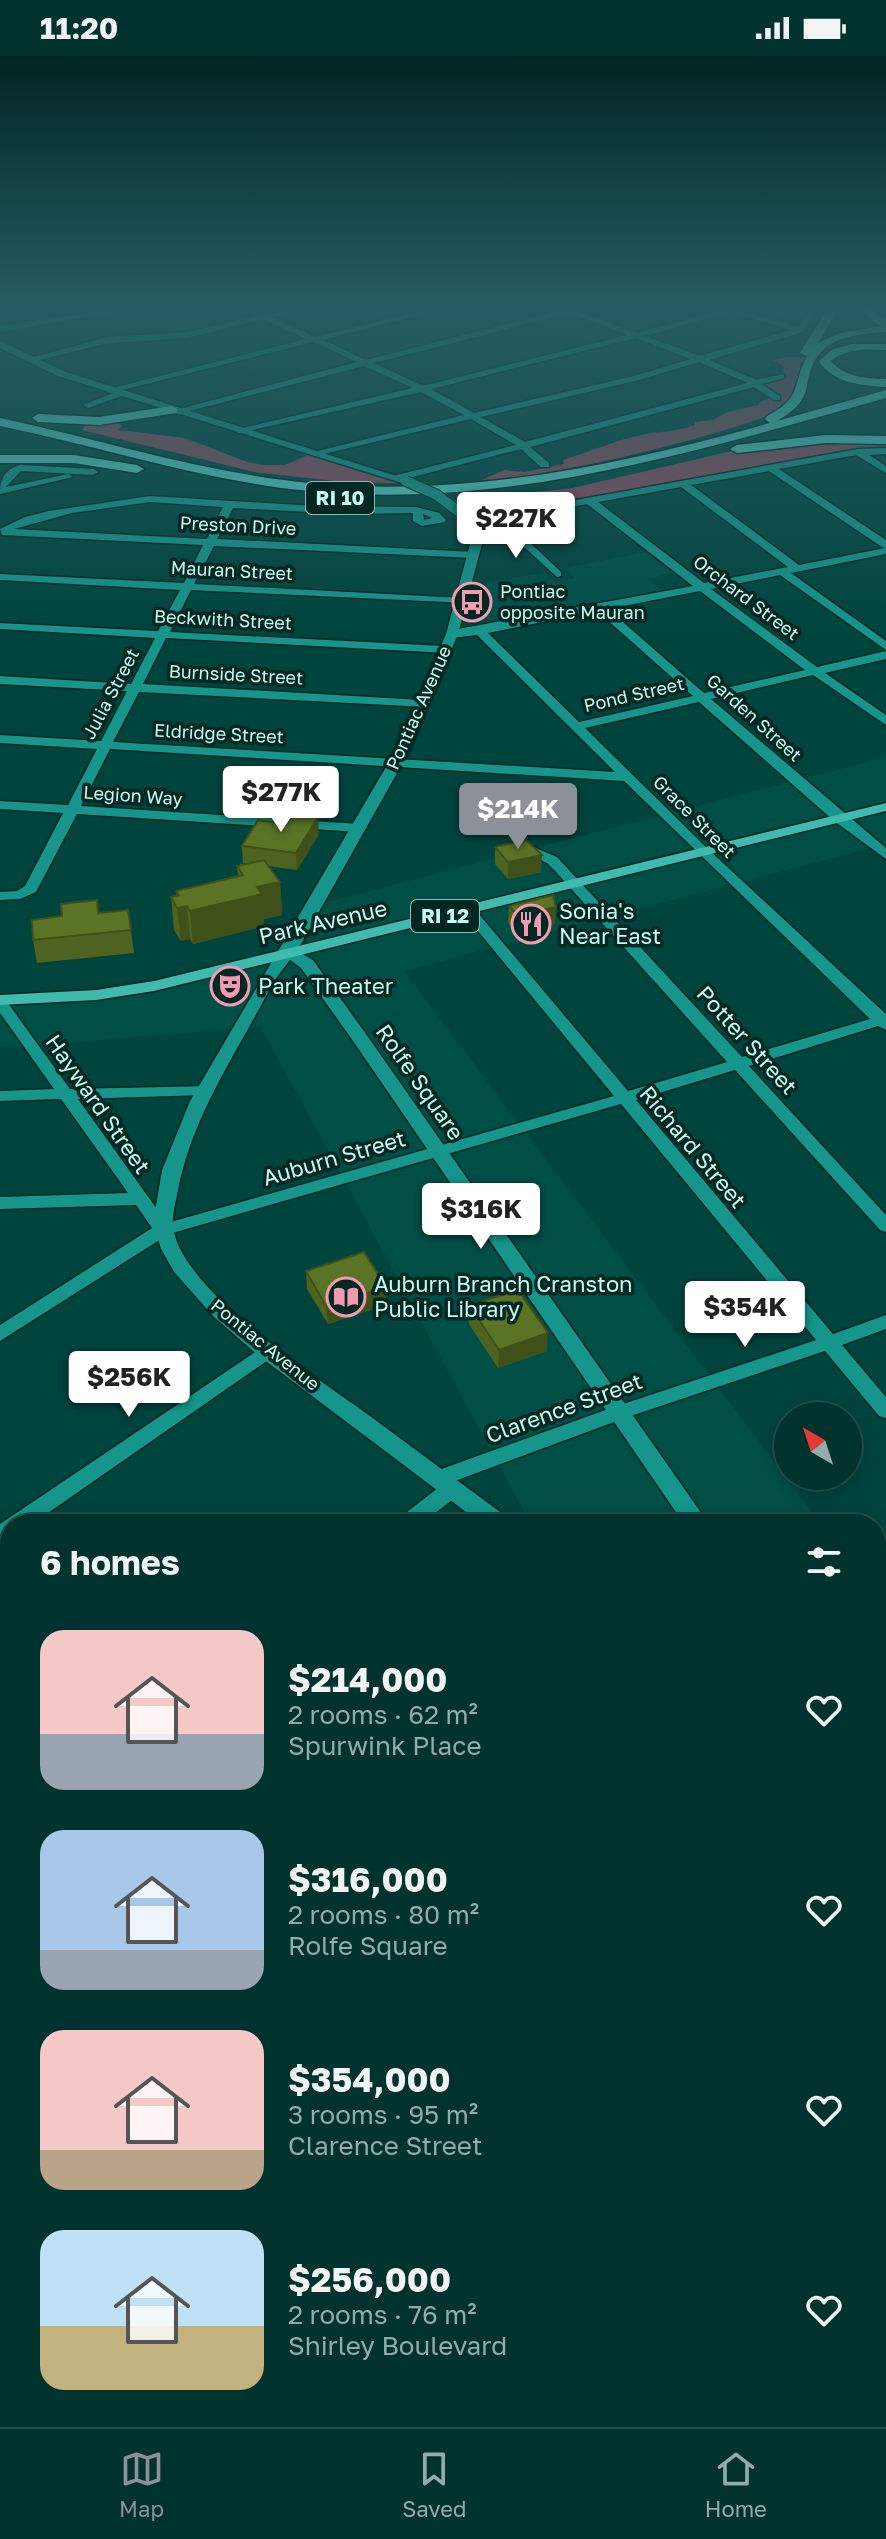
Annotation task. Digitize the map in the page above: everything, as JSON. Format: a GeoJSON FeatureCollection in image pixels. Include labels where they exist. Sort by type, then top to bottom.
{"type":"FeatureCollection","features":[{"type":"Feature","properties":{"kind":"highway"},"geometry":{"type":"LineString","coordinates":[[44,418],[84,421],[116,418]]}},
{"type":"Feature","properties":{"kind":"highway"},"geometry":{"type":"LineString","coordinates":[[659,456],[774,418]]}},
{"type":"Feature","properties":{"kind":"highway","name":"RI 10"},"geometry":{"type":"LineString","coordinates":[[0,422],[238,476],[360,491],[441,491],[506,487],[595,473],[799,418]]}},
{"type":"Feature","properties":{"kind":"highway","name":"RI 10"},"geometry":{"type":"LineString","coordinates":[[0,433],[267,490],[364,499],[464,497],[545,489],[629,472],[829,418]]}},
{"type":"Feature","properties":{"kind":"highway"},"geometry":{"type":"LineString","coordinates":[[629,472],[742,448],[799,441],[886,441]]}},
{"type":"Feature","properties":{"kind":"highway"},"geometry":{"type":"LineString","coordinates":[[0,459],[84,460],[206,483],[267,490]]}},
{"type":"Feature","properties":{"kind":"main road","name":"Pontiac Avenue"},"geometry":{"type":"LineString","coordinates":[[199,418],[401,479],[437,495],[462,514],[474,535],[474,555],[452,634],[396,763],[288,952],[269,971],[252,1009],[204,1090],[171,1166],[163,1230],[187,1272],[209,1300],[267,1351],[486,1514]]}},
{"type":"Feature","properties":{"kind":"main road","name":"Park Avenue"},"geometry":{"type":"LineString","coordinates":[[0,1001],[124,991],[886,807]]}},
{"type":"Feature","properties":{"kind":"main road","name":"Rolfe Square"},"geometry":{"type":"LineString","coordinates":[[288,952],[307,964],[690,1514]]}},
{"type":"Feature","properties":{"kind":"street"},"geometry":{"type":"LineString","coordinates":[[239,430],[294,418]]}},
{"type":"Feature","properties":{"kind":"street"},"geometry":{"type":"LineString","coordinates":[[315,453],[467,418]]}},
{"type":"Feature","properties":{"kind":"street"},"geometry":{"type":"LineString","coordinates":[[477,418],[525,446],[545,465]]}},
{"type":"Feature","properties":{"kind":"street"},"geometry":{"type":"LineString","coordinates":[[401,479],[630,418]]}},
{"type":"Feature","properties":{"kind":"street"},"geometry":{"type":"LineString","coordinates":[[557,574],[497,517],[858,452],[886,451]]}},
{"type":"Feature","properties":{"kind":"street"},"geometry":{"type":"LineString","coordinates":[[858,452],[886,470]]}},
{"type":"Feature","properties":{"kind":"street"},"geometry":{"type":"LineString","coordinates":[[21,468],[93,472],[0,490],[14,470],[21,468]]}},
{"type":"Feature","properties":{"kind":"street"},"geometry":{"type":"LineString","coordinates":[[771,468],[886,548]]}},
{"type":"Feature","properties":{"kind":"street"},"geometry":{"type":"LineString","coordinates":[[682,483],[798,569]]}},
{"type":"Feature","properties":{"kind":"street"},"geometry":{"type":"LineString","coordinates":[[1,532],[21,521],[119,502],[172,499],[418,512]]}},
{"type":"Feature","properties":{"kind":"street","name":"Orchard Street"},"geometry":{"type":"LineString","coordinates":[[589,500],[701,587],[886,721]]}},
{"type":"Feature","properties":{"kind":"street","name":"Julia Street"},"geometry":{"type":"LineString","coordinates":[[0,896],[20,895],[31,889],[230,504]]}},
{"type":"Feature","properties":{"kind":"street","name":"Preston Drive"},"geometry":{"type":"LineString","coordinates":[[1,532],[474,555]]}},
{"type":"Feature","properties":{"kind":"street"},"geometry":{"type":"LineString","coordinates":[[452,634],[783,572],[886,548]]}},
{"type":"Feature","properties":{"kind":"street"},"geometry":{"type":"LineString","coordinates":[[783,572],[886,646]]}},
{"type":"Feature","properties":{"kind":"street","name":"Mauran Street"},"geometry":{"type":"LineString","coordinates":[[0,577],[463,601]]}},
{"type":"Feature","properties":{"kind":"street","name":"Garden Street"},"geometry":{"type":"LineString","coordinates":[[599,607],[839,818],[886,855]]}},
{"type":"Feature","properties":{"kind":"street","name":"Beckwith Street"},"geometry":{"type":"LineString","coordinates":[[0,626],[444,650]]}},
{"type":"Feature","properties":{"kind":"street","name":"Grace Street"},"geometry":{"type":"LineString","coordinates":[[480,631],[703,852],[885,1022]]}},
{"type":"Feature","properties":{"kind":"street","name":"Pond Street"},"geometry":{"type":"LineString","coordinates":[[577,726],[886,655]]}},
{"type":"Feature","properties":{"kind":"street","name":"Burnside Street"},"geometry":{"type":"LineString","coordinates":[[0,680],[422,704]]}},
{"type":"Feature","properties":{"kind":"street","name":"Eldridge Street"},"geometry":{"type":"LineString","coordinates":[[0,739],[628,777]]}},
{"type":"Feature","properties":{"kind":"street","name":"Legion Way"},"geometry":{"type":"LineString","coordinates":[[0,805],[360,828]]}},
{"type":"Feature","properties":{"kind":"street","name":"Potter Street"},"geometry":{"type":"LineString","coordinates":[[526,849],[552,860],[886,1226]]}},
{"type":"Feature","properties":{"kind":"street","name":"Richard Street"},"geometry":{"type":"LineString","coordinates":[[468,910],[886,1411]]}},
{"type":"Feature","properties":{"kind":"street","name":"Hayward Street"},"geometry":{"type":"LineString","coordinates":[[0,1001],[163,1230]]}},
{"type":"Feature","properties":{"kind":"street","name":"Auburn Street"},"geometry":{"type":"LineString","coordinates":[[0,1334],[163,1230],[885,1022]]}},
{"type":"Feature","properties":{"kind":"street"},"geometry":{"type":"LineString","coordinates":[[0,1096],[204,1090]]}},
{"type":"Feature","properties":{"kind":"street"},"geometry":{"type":"LineString","coordinates":[[0,1203],[139,1199]]}},
{"type":"Feature","properties":{"kind":"street","name":"Clarence Street"},"geometry":{"type":"LineString","coordinates":[[416,1514],[446,1483],[618,1413],[886,1322]]}},
{"type":"Feature","properties":{"kind":"street"},"geometry":{"type":"LineString","coordinates":[[31,1514],[267,1351]]}},
{"type":"Feature","properties":{"kind":"shaded area"},"geometry":{"type":"Polygon","coordinates":[[[761,418],[691,440],[586,465],[539,475],[482,480],[504,470],[525,472],[564,464],[563,460],[625,439],[713,420],[761,418]]]}},
{"type":"Feature","properties":{"kind":"shaded area"},"geometry":{"type":"Polygon","coordinates":[[[115,420],[122,426],[118,430],[185,438],[247,462],[285,465],[312,453],[415,484],[334,481],[255,472],[82,430],[87,422],[115,420]]]}},
{"type":"Feature","properties":{"kind":"shaded area"},"geometry":{"type":"Polygon","coordinates":[[[816,441],[886,444],[886,450],[858,452],[497,520],[471,522],[449,501],[573,488],[732,451],[816,441]]]}},
{"type":"Feature","properties":{"kind":"shaded area"},"geometry":{"type":"Polygon","coordinates":[[[646,552],[671,573],[648,579],[663,591],[502,622],[482,618],[474,611],[487,582],[545,573],[555,582],[575,578],[565,568],[646,552]]]}},
{"type":"Feature","properties":{"kind":"shaded area"},"geometry":{"type":"Polygon","coordinates":[[[886,757],[886,844],[404,971],[774,1462],[774,1490],[795,1490],[813,1514],[526,1514],[261,1027],[0,1048],[0,1000],[187,980],[305,943],[315,905],[886,757]]]}},
{"type":"Feature","properties":{"kind":"building"},"geometry":{"type":"Polygon","coordinates":[[[285,814],[318,817],[296,853],[242,846],[258,820],[279,823],[285,814]]]}},
{"type":"Feature","properties":{"kind":"building"},"geometry":{"type":"Polygon","coordinates":[[[526,840],[542,855],[508,862],[495,847],[526,840]]]}},
{"type":"Feature","properties":{"kind":"building"},"geometry":{"type":"Polygon","coordinates":[[[264,860],[280,882],[257,887],[262,894],[190,911],[187,906],[177,908],[171,897],[179,895],[176,891],[243,875],[237,866],[264,860]]]}},
{"type":"Feature","properties":{"kind":"building"},"geometry":{"type":"Polygon","coordinates":[[[553,895],[556,907],[518,916],[509,906],[553,895]]]}},
{"type":"Feature","properties":{"kind":"building"},"geometry":{"type":"Polygon","coordinates":[[[97,900],[98,913],[128,910],[131,930],[33,940],[32,920],[62,916],[61,904],[97,900]]]}},
{"type":"Feature","properties":{"kind":"building"},"geometry":{"type":"Polygon","coordinates":[[[364,1252],[386,1287],[326,1306],[306,1271],[364,1252]]]}},
{"type":"Feature","properties":{"kind":"building"},"geometry":{"type":"Polygon","coordinates":[[[518,1290],[548,1333],[499,1350],[469,1305],[518,1290]]]}},
{"type":"Feature","properties":{"kind":"place","name":"Pontiac opposite Mauran"},"geometry":{"type":"Point","coordinates":[472,602]}},
{"type":"Feature","properties":{"kind":"place","name":"Sonia's Near East"},"geometry":{"type":"Point","coordinates":[531,924]}},
{"type":"Feature","properties":{"kind":"place","name":"Park Theater"},"geometry":{"type":"Point","coordinates":[230,986]}},
{"type":"Feature","properties":{"kind":"place","name":"Auburn Branch Cranston Public Library"},"geometry":{"type":"Point","coordinates":[346,1297]}}]}
